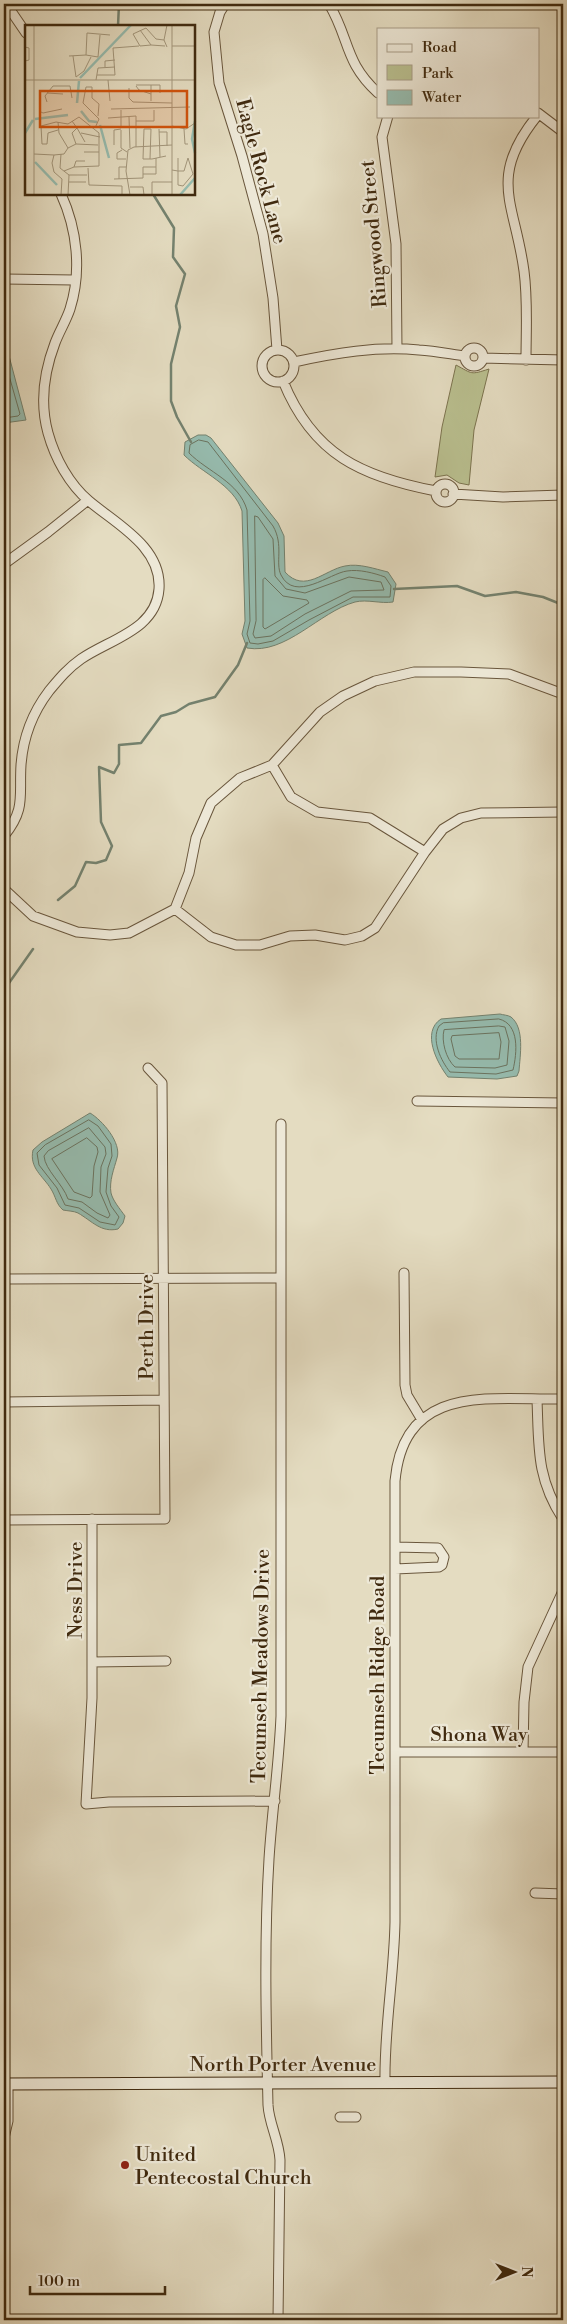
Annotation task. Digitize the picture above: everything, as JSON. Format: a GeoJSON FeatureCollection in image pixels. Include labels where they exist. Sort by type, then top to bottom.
{"type":"FeatureCollection","features":[{"type":"Feature","properties":{"kind":"main road","name":"North Porter Avenue"},"geometry":{"type":"LineString","coordinates":[[6,2084],[563,2082]]}},
{"type":"Feature","properties":{"kind":"street"},"geometry":{"type":"LineString","coordinates":[[18,4],[7,8],[25,32]]}},
{"type":"Feature","properties":{"kind":"street","name":"Eagle Rock Lane"},"geometry":{"type":"LineString","coordinates":[[225,4],[214,32],[219,83],[242,156],[263,234],[273,298],[277,350]]}},
{"type":"Feature","properties":{"kind":"street"},"geometry":{"type":"LineString","coordinates":[[329,4],[354,64],[363,78],[377,92]]}},
{"type":"Feature","properties":{"kind":"street"},"geometry":{"type":"LineString","coordinates":[[540,115],[563,132]]}},
{"type":"Feature","properties":{"kind":"street","name":"Ringwood Street"},"geometry":{"type":"LineString","coordinates":[[387,118],[382,137],[396,244],[398,349]]}},
{"type":"Feature","properties":{"kind":"street"},"geometry":{"type":"LineString","coordinates":[[526,360],[524,272],[510,206],[508,176],[510,160],[516,145],[535,118]]}},
{"type":"Feature","properties":{"kind":"street"},"geometry":{"type":"LineString","coordinates":[[4,836],[16,822],[20,809],[21,764],[29,725],[47,694],[64,672],[80,659],[137,628],[154,610],[159,589],[158,571],[152,557],[139,542],[88,500],[70,478],[54,452],[45,411],[46,371],[55,343],[70,308],[76,255],[74,232],[60,195]]}},
{"type":"Feature","properties":{"kind":"street"},"geometry":{"type":"LineString","coordinates":[[4,279],[74,280]]}},
{"type":"Feature","properties":{"kind":"street"},"geometry":{"type":"LineString","coordinates":[[294,362],[358,350],[398,349],[465,356],[468,350],[475,348],[481,351],[483,358],[563,360]]}},
{"type":"Feature","properties":{"kind":"street"},"geometry":{"type":"LineString","coordinates":[[277,350],[289,354],[294,362],[291,376],[283,382],[272,381],[264,375],[262,370],[266,355],[277,350]]}},
{"type":"Feature","properties":{"kind":"street"},"geometry":{"type":"LineString","coordinates":[[283,382],[301,418],[337,456],[378,478],[436,492],[438,486],[445,484],[451,486],[453,494],[503,496],[563,495]]}},
{"type":"Feature","properties":{"kind":"street"},"geometry":{"type":"LineString","coordinates":[[4,564],[61,523],[88,500]]}},
{"type":"Feature","properties":{"kind":"street"},"geometry":{"type":"LineString","coordinates":[[4,889],[33,916],[77,932],[110,935],[129,933],[175,909],[189,873],[196,838],[211,803],[240,778],[272,765],[320,712],[343,696],[375,681],[414,672],[509,674],[563,694]]}},
{"type":"Feature","properties":{"kind":"street"},"geometry":{"type":"LineString","coordinates":[[272,765],[291,797],[317,812],[370,818],[425,852]]}},
{"type":"Feature","properties":{"kind":"street"},"geometry":{"type":"LineString","coordinates":[[175,909],[211,937],[236,944],[260,944],[290,936],[315,935],[345,940],[362,936],[375,928],[425,852],[443,829],[461,818],[481,813],[563,812]]}},
{"type":"Feature","properties":{"kind":"street","name":"Perth Drive"},"geometry":{"type":"LineString","coordinates":[[92,1519],[165,1519],[162,1083],[148,1068]]}},
{"type":"Feature","properties":{"kind":"street"},"geometry":{"type":"LineString","coordinates":[[417,1101],[563,1103]]}},
{"type":"Feature","properties":{"kind":"street","name":"Tecumseh Meadows Drive"},"geometry":{"type":"LineString","coordinates":[[278,2320],[280,2160],[279,2143],[269,2117],[267,1907],[269,1858],[281,1716],[281,1124]]}},
{"type":"Feature","properties":{"kind":"street"},"geometry":{"type":"LineString","coordinates":[[404,1273],[405,1385],[407,1395],[422,1420]]}},
{"type":"Feature","properties":{"kind":"street"},"geometry":{"type":"LineString","coordinates":[[4,1278],[280,1278]]}},
{"type":"Feature","properties":{"kind":"street"},"geometry":{"type":"LineString","coordinates":[[4,1402],[164,1400]]}},
{"type":"Feature","properties":{"kind":"street"},"geometry":{"type":"LineString","coordinates":[[537,1400],[540,1464],[550,1495],[563,1519]]}},
{"type":"Feature","properties":{"kind":"street","name":"Tecumseh Ridge Road"},"geometry":{"type":"LineString","coordinates":[[385,2083],[386,2036],[394,1950],[395,1482],[397,1463],[412,1432],[422,1420],[437,1410],[455,1402],[563,1400]]}},
{"type":"Feature","properties":{"kind":"street"},"geometry":{"type":"LineString","coordinates":[[4,1520],[92,1519]]}},
{"type":"Feature","properties":{"kind":"street","name":"Ness Drive"},"geometry":{"type":"LineString","coordinates":[[92,1519],[92,1713],[86,1804],[109,1802],[275,1802]]}},
{"type":"Feature","properties":{"kind":"street"},"geometry":{"type":"LineString","coordinates":[[395,1547],[438,1548],[444,1557],[442,1565],[439,1567],[395,1569]]}},
{"type":"Feature","properties":{"kind":"street"},"geometry":{"type":"LineString","coordinates":[[523,1752],[524,1695],[528,1667],[563,1591]]}},
{"type":"Feature","properties":{"kind":"street"},"geometry":{"type":"LineString","coordinates":[[92,1662],[166,1661]]}},
{"type":"Feature","properties":{"kind":"street","name":"Shona Way"},"geometry":{"type":"LineString","coordinates":[[395,1752],[563,1752]]}},
{"type":"Feature","properties":{"kind":"street"},"geometry":{"type":"LineString","coordinates":[[535,1893],[563,1894]]}},
{"type":"Feature","properties":{"kind":"street"},"geometry":{"type":"LineString","coordinates":[[4,2138],[8,2121],[6,2084]]}},
{"type":"Feature","properties":{"kind":"street"},"geometry":{"type":"LineString","coordinates":[[340,2117],[356,2117]]}},
{"type":"Feature","properties":{"kind":"green space"},"geometry":{"type":"Polygon","coordinates":[[[456,365],[472,373],[489,369],[474,430],[469,485],[459,483],[447,475],[435,477],[442,427],[456,365]]]}},
{"type":"Feature","properties":{"kind":"water"},"geometry":{"type":"Polygon","coordinates":[[[8,352],[26,420],[4,423],[4,353],[8,352]]]}},
{"type":"Feature","properties":{"kind":"water"},"geometry":{"type":"Polygon","coordinates":[[[198,435],[206,435],[211,438],[278,523],[284,536],[285,572],[292,578],[307,581],[345,566],[367,567],[388,572],[396,584],[393,602],[355,602],[328,614],[289,639],[275,645],[247,648],[242,634],[245,621],[242,511],[238,502],[225,487],[184,455],[185,442],[198,435]]]}},
{"type":"Feature","properties":{"kind":"water"},"geometry":{"type":"Polygon","coordinates":[[[500,1014],[511,1017],[520,1035],[521,1050],[517,1076],[497,1079],[448,1077],[439,1064],[433,1048],[432,1032],[435,1025],[441,1019],[500,1014]]]}},
{"type":"Feature","properties":{"kind":"water"},"geometry":{"type":"Polygon","coordinates":[[[90,1113],[110,1132],[117,1146],[118,1152],[111,1180],[111,1193],[125,1216],[123,1223],[118,1229],[102,1228],[78,1213],[63,1210],[33,1162],[33,1150],[42,1142],[90,1113]]]}},
{"type":"Feature","properties":{"kind":"waterway"},"geometry":{"type":"LineString","coordinates":[[118,25],[119,4]]}},
{"type":"Feature","properties":{"kind":"waterway"},"geometry":{"type":"LineString","coordinates":[[154,195],[174,228],[173,257],[185,274],[176,306],[180,327],[171,364],[171,401],[177,417],[191,442]]}},
{"type":"Feature","properties":{"kind":"waterway"},"geometry":{"type":"LineString","coordinates":[[394,589],[457,586],[485,596],[516,592],[543,597],[563,605]]}},
{"type":"Feature","properties":{"kind":"waterway"},"geometry":{"type":"LineString","coordinates":[[58,900],[75,886],[86,862],[96,863],[106,860],[112,846],[101,822],[99,767],[114,773],[119,764],[119,745],[141,743],[161,716],[176,712],[189,704],[215,697],[238,665],[247,643]]}},
{"type":"Feature","properties":{"kind":"waterway"},"geometry":{"type":"LineString","coordinates":[[4,983],[9,983],[33,949]]}},
{"type":"Feature","properties":{"kind":"place","name":"United Pentecostal Church"},"geometry":{"type":"Point","coordinates":[125,2165]}}]}
